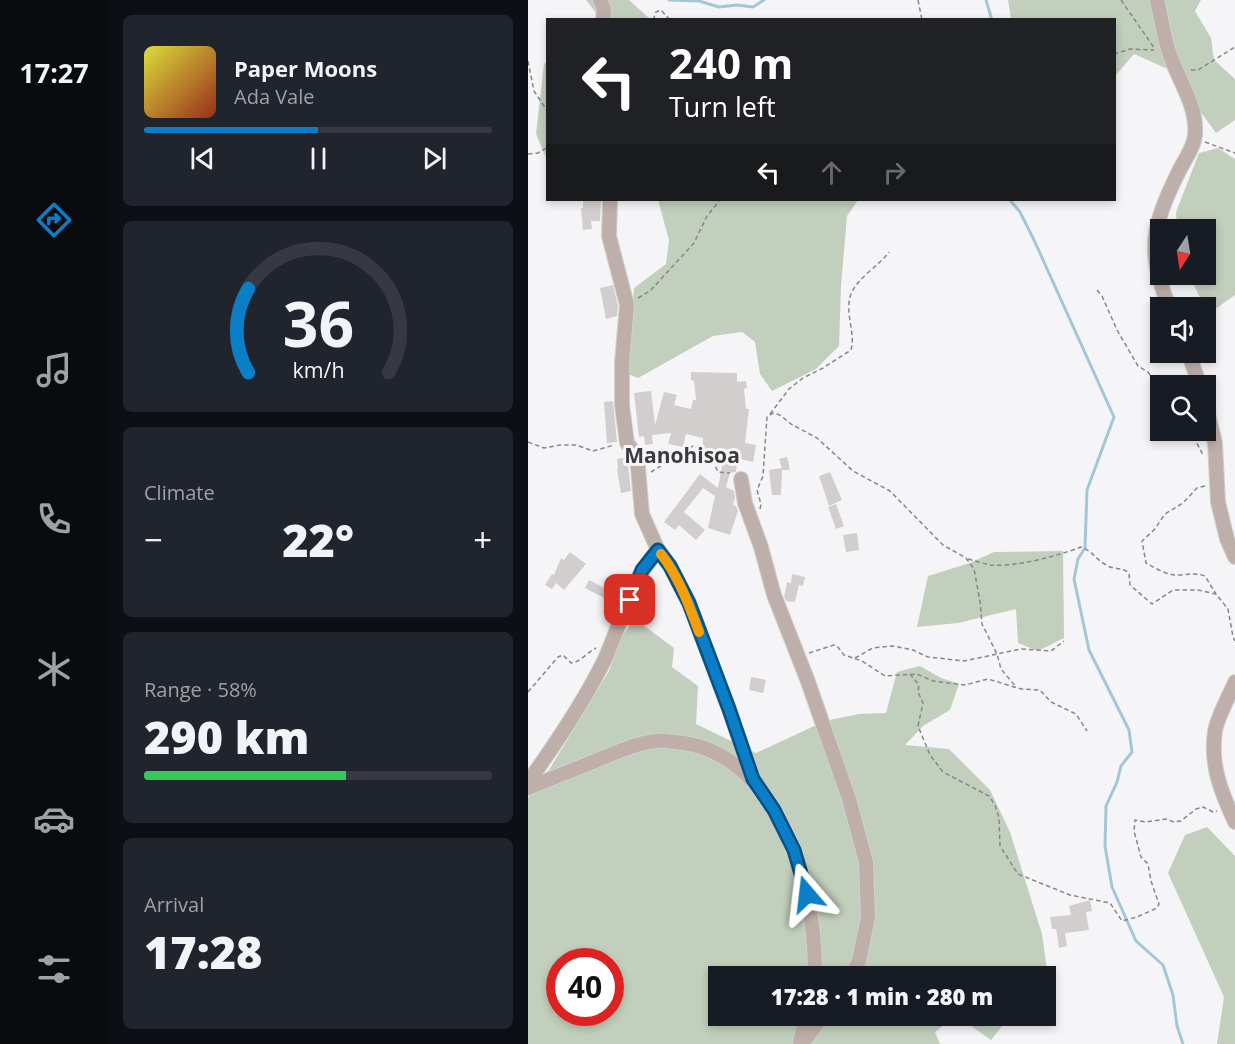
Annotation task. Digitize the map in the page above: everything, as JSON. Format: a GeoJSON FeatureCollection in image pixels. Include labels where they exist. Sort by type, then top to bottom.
{"type":"FeatureCollection","features":[{"type":"Feature","properties":{"kind":"street"},"geometry":{"type":"LineString","coordinates":[[600,0],[604,9],[603,18]]}},
{"type":"Feature","properties":{"kind":"street"},"geometry":{"type":"LineString","coordinates":[[1157,0],[1168,49],[1195,117],[1195,138],[1160,212],[1155,237],[1154,261],[1164,297]]}},
{"type":"Feature","properties":{"kind":"street"},"geometry":{"type":"LineString","coordinates":[[610,201],[609,236],[627,305],[622,362],[622,405],[627,443],[637,456],[642,514],[658,550],[670,566],[689,603],[753,779]]}},
{"type":"Feature","properties":{"kind":"street"},"geometry":{"type":"LineString","coordinates":[[1215,441],[1218,502],[1227,539],[1235,557]]}},
{"type":"Feature","properties":{"kind":"street"},"geometry":{"type":"LineString","coordinates":[[741,479],[745,503],[774,595],[799,657],[849,799],[866,862],[868,917],[856,966]]}},
{"type":"Feature","properties":{"kind":"street"},"geometry":{"type":"LineString","coordinates":[[528,782],[571,723],[611,644],[642,570],[658,550]]}},
{"type":"Feature","properties":{"kind":"street"},"geometry":{"type":"LineString","coordinates":[[1235,682],[1215,729],[1214,764],[1235,822]]}},
{"type":"Feature","properties":{"kind":"street"},"geometry":{"type":"LineString","coordinates":[[528,788],[628,747],[657,740],[697,744],[731,760],[753,779],[774,810],[794,850],[807,894],[813,928],[815,966]]}},
{"type":"Feature","properties":{"kind":"street"},"geometry":{"type":"LineString","coordinates":[[801,1044],[804,1026]]}},
{"type":"Feature","properties":{"kind":"street"},"geometry":{"type":"LineString","coordinates":[[801,1044],[815,1026]]}},
{"type":"Feature","properties":{"kind":"path"},"geometry":{"type":"LineString","coordinates":[[918,0],[922,18]]}},
{"type":"Feature","properties":{"kind":"path"},"geometry":{"type":"LineString","coordinates":[[1116,53],[1130,49],[1155,50],[1121,0]]}},
{"type":"Feature","properties":{"kind":"path"},"geometry":{"type":"LineString","coordinates":[[654,18],[656,12],[661,10],[668,18]]}},
{"type":"Feature","properties":{"kind":"path"},"geometry":{"type":"LineString","coordinates":[[1175,68],[1198,70],[1235,47]]}},
{"type":"Feature","properties":{"kind":"path"},"geometry":{"type":"LineString","coordinates":[[528,61],[534,91],[546,109]]}},
{"type":"Feature","properties":{"kind":"path"},"geometry":{"type":"LineString","coordinates":[[1195,138],[1235,153]]}},
{"type":"Feature","properties":{"kind":"path"},"geometry":{"type":"LineString","coordinates":[[528,154],[538,153],[546,148]]}},
{"type":"Feature","properties":{"kind":"path"},"geometry":{"type":"LineString","coordinates":[[626,316],[640,296],[651,291],[694,243],[707,216],[719,201]]}},
{"type":"Feature","properties":{"kind":"path"},"geometry":{"type":"LineString","coordinates":[[750,517],[756,514],[761,504],[757,490],[763,476],[767,417],[789,389],[803,378],[851,350],[854,341],[849,319],[851,292],[889,252]]}},
{"type":"Feature","properties":{"kind":"path"},"geometry":{"type":"LineString","coordinates":[[1097,290],[1138,366],[1150,375]]}},
{"type":"Feature","properties":{"kind":"path"},"geometry":{"type":"LineString","coordinates":[[769,414],[780,415],[791,424],[817,438],[853,471],[890,491],[944,545],[966,558],[992,565],[1050,557],[1081,547],[1091,551],[1107,566],[1125,569],[1129,573],[1130,585],[1152,604],[1173,590],[1198,590],[1216,594]]}},
{"type":"Feature","properties":{"kind":"path"},"geometry":{"type":"LineString","coordinates":[[1196,441],[1203,456]]}},
{"type":"Feature","properties":{"kind":"path"},"geometry":{"type":"LineString","coordinates":[[528,442],[544,448],[576,445],[592,451],[627,443]]}},
{"type":"Feature","properties":{"kind":"path"},"geometry":{"type":"LineString","coordinates":[[639,476],[656,470],[693,446],[697,448],[700,457],[714,463],[718,472],[740,474],[741,479]]}},
{"type":"Feature","properties":{"kind":"path"},"geometry":{"type":"LineString","coordinates":[[1216,476],[1206,486],[1197,488],[1183,504],[1165,514],[1154,530],[1142,541],[1146,563],[1175,575],[1194,572],[1205,576],[1228,609],[1235,641]]}},
{"type":"Feature","properties":{"kind":"path"},"geometry":{"type":"LineString","coordinates":[[966,558],[974,570],[982,624],[997,654],[1001,669],[1016,687]]}},
{"type":"Feature","properties":{"kind":"path"},"geometry":{"type":"LineString","coordinates":[[854,658],[873,648],[893,646],[913,650],[927,657],[964,661],[1021,649],[1051,651],[1064,641]]}},
{"type":"Feature","properties":{"kind":"path"},"geometry":{"type":"LineString","coordinates":[[528,692],[558,657],[563,655],[571,663],[575,663],[587,652],[611,644]]}},
{"type":"Feature","properties":{"kind":"path"},"geometry":{"type":"LineString","coordinates":[[799,657],[834,645],[844,655],[854,658],[885,676],[917,674],[933,681],[965,685],[988,679],[1016,687],[1040,690],[1051,702],[1076,714],[1087,731]]}},
{"type":"Feature","properties":{"kind":"path"},"geometry":{"type":"LineString","coordinates":[[910,674],[920,685],[918,692],[923,703],[918,726],[930,754],[943,772],[989,796],[999,818],[1000,846],[1018,874],[1070,895],[1085,896],[1095,901],[1110,903],[1122,921],[1147,913],[1157,908],[1159,904],[1148,864],[1141,856],[1134,831],[1135,820],[1146,822],[1166,819],[1174,822],[1183,820],[1196,809],[1203,807],[1213,812],[1228,806]]}},
{"type":"Feature","properties":{"kind":"green space"},"geometry":{"type":"Polygon","coordinates":[[[586,0],[629,0],[649,18],[600,18],[586,0]]]}},
{"type":"Feature","properties":{"kind":"green space"},"geometry":{"type":"Polygon","coordinates":[[[1008,0],[1201,0],[1195,11],[1211,38],[1214,60],[1235,79],[1235,120],[1216,133],[1170,70],[1134,54],[1116,75],[1116,18],[1011,18],[1008,0]]]}},
{"type":"Feature","properties":{"kind":"green space"},"geometry":{"type":"Polygon","coordinates":[[[546,62],[546,158],[536,134],[546,62]]]}},
{"type":"Feature","properties":{"kind":"green space"},"geometry":{"type":"Polygon","coordinates":[[[1218,148],[1235,159],[1235,295],[1216,308],[1216,297],[1200,297],[1194,285],[1216,285],[1216,219],[1176,219],[1176,212],[1199,153],[1218,148]]]}},
{"type":"Feature","properties":{"kind":"green space"},"geometry":{"type":"Polygon","coordinates":[[[658,201],[857,201],[847,216],[839,346],[816,369],[772,391],[760,374],[755,342],[742,332],[713,336],[638,378],[628,374],[634,288],[666,264],[669,240],[658,201]]]}},
{"type":"Feature","properties":{"kind":"green space"},"geometry":{"type":"Polygon","coordinates":[[[1063,551],[1064,638],[1038,651],[1018,643],[1016,609],[958,623],[917,627],[928,576],[970,563],[994,552],[1063,551]]]}},
{"type":"Feature","properties":{"kind":"green space"},"geometry":{"type":"Polygon","coordinates":[[[635,619],[674,648],[672,667],[698,686],[696,724],[756,753],[825,721],[859,714],[886,713],[897,672],[920,666],[941,678],[959,684],[950,710],[923,726],[905,745],[949,749],[990,790],[1010,832],[1042,934],[1046,966],[708,966],[708,1026],[943,1026],[935,1032],[940,1044],[528,1044],[528,798],[544,778],[609,671],[622,636],[635,619]]]}},
{"type":"Feature","properties":{"kind":"green space"},"geometry":{"type":"Polygon","coordinates":[[[1207,827],[1235,856],[1235,1044],[1217,1044],[1224,997],[1168,873],[1185,835],[1207,827]]]}},
{"type":"Feature","properties":{"kind":"green space"},"geometry":{"type":"Polygon","coordinates":[[[971,1026],[1002,1026],[991,1040],[971,1026]]]}},
{"type":"Feature","properties":{"kind":"building"},"geometry":{"type":"Polygon","coordinates":[[[583,201],[601,201],[600,221],[591,221],[592,229],[583,230],[581,208],[583,208],[583,201]]]}},
{"type":"Feature","properties":{"kind":"building"},"geometry":{"type":"Polygon","coordinates":[[[613,285],[618,306],[617,316],[606,319],[600,288],[613,285]]]}},
{"type":"Feature","properties":{"kind":"building"},"geometry":{"type":"Polygon","coordinates":[[[691,372],[737,373],[737,382],[746,381],[747,388],[744,389],[746,409],[749,409],[745,443],[756,445],[753,462],[741,459],[740,464],[737,464],[736,472],[730,473],[726,487],[734,491],[733,505],[738,511],[730,535],[708,528],[715,496],[703,488],[684,512],[705,530],[696,540],[679,525],[675,530],[664,522],[700,474],[718,488],[723,461],[722,459],[702,458],[703,438],[686,434],[683,447],[668,444],[671,433],[652,435],[653,444],[645,445],[644,436],[639,437],[634,393],[651,391],[655,425],[664,392],[677,395],[674,405],[691,409],[693,400],[696,400],[691,372]]]}},
{"type":"Feature","properties":{"kind":"building"},"geometry":{"type":"Polygon","coordinates":[[[613,401],[617,442],[607,443],[604,402],[613,401]]]}},
{"type":"Feature","properties":{"kind":"building"},"geometry":{"type":"Polygon","coordinates":[[[627,457],[631,491],[621,493],[617,459],[627,457]]]}},
{"type":"Feature","properties":{"kind":"building"},"geometry":{"type":"Polygon","coordinates":[[[787,457],[790,470],[782,470],[781,495],[772,495],[769,470],[782,468],[779,459],[787,457]]]}},
{"type":"Feature","properties":{"kind":"building"},"geometry":{"type":"Polygon","coordinates":[[[830,472],[842,500],[829,506],[819,476],[830,472]]]}},
{"type":"Feature","properties":{"kind":"building"},"geometry":{"type":"Polygon","coordinates":[[[836,504],[844,526],[836,529],[828,507],[836,504]]]}},
{"type":"Feature","properties":{"kind":"building"},"geometry":{"type":"Polygon","coordinates":[[[857,533],[859,550],[846,552],[843,535],[857,533]]]}},
{"type":"Feature","properties":{"kind":"building"},"geometry":{"type":"Polygon","coordinates":[[[570,552],[586,564],[564,590],[556,583],[552,589],[545,585],[552,574],[554,575],[561,558],[564,560],[570,552]]]}},
{"type":"Feature","properties":{"kind":"building"},"geometry":{"type":"Polygon","coordinates":[[[792,574],[805,577],[803,586],[799,585],[795,602],[786,601],[784,597],[787,582],[791,583],[792,574]]]}},
{"type":"Feature","properties":{"kind":"building"},"geometry":{"type":"Polygon","coordinates":[[[589,580],[608,590],[604,598],[585,588],[589,580]]]}},
{"type":"Feature","properties":{"kind":"building"},"geometry":{"type":"Polygon","coordinates":[[[751,677],[766,680],[763,693],[749,690],[751,677]]]}},
{"type":"Feature","properties":{"kind":"building"},"geometry":{"type":"Polygon","coordinates":[[[1090,900],[1092,911],[1086,912],[1089,930],[1065,933],[1067,946],[1059,948],[1056,929],[1052,929],[1050,917],[1071,915],[1069,906],[1090,900]]]}},
{"type":"Feature","properties":{"kind":"waterway"},"geometry":{"type":"LineString","coordinates":[[669,0],[699,1],[719,7],[737,5],[753,7],[764,0]]}},
{"type":"Feature","properties":{"kind":"waterway"},"geometry":{"type":"LineString","coordinates":[[986,0],[991,18]]}},
{"type":"Feature","properties":{"kind":"waterway"},"geometry":{"type":"LineString","coordinates":[[1011,201],[1020,212],[1034,240],[1114,417],[1087,490],[1085,548],[1078,559],[1074,579],[1089,650],[1129,730],[1132,752],[1121,766],[1117,782],[1106,806],[1105,846],[1112,887],[1136,941],[1163,965],[1173,995],[1177,1026],[1183,1044]]}},
{"type":"Feature","properties":{"kind":"slow traffic"},"geometry":{"type":"LineString","coordinates":[[661,554],[670,566],[689,603],[699,632]]}},
{"type":"Feature","properties":{"kind":"district","name":"Manohisoa"},"geometry":{"type":"Point","coordinates":[682,456]}},
{"type":"Feature","properties":{"kind":"route"},"geometry":{"type":"LineString","coordinates":[[630,600],[642,570],[658,550],[670,566],[689,603],[753,779],[774,810],[794,850],[807,894]]}}]}
